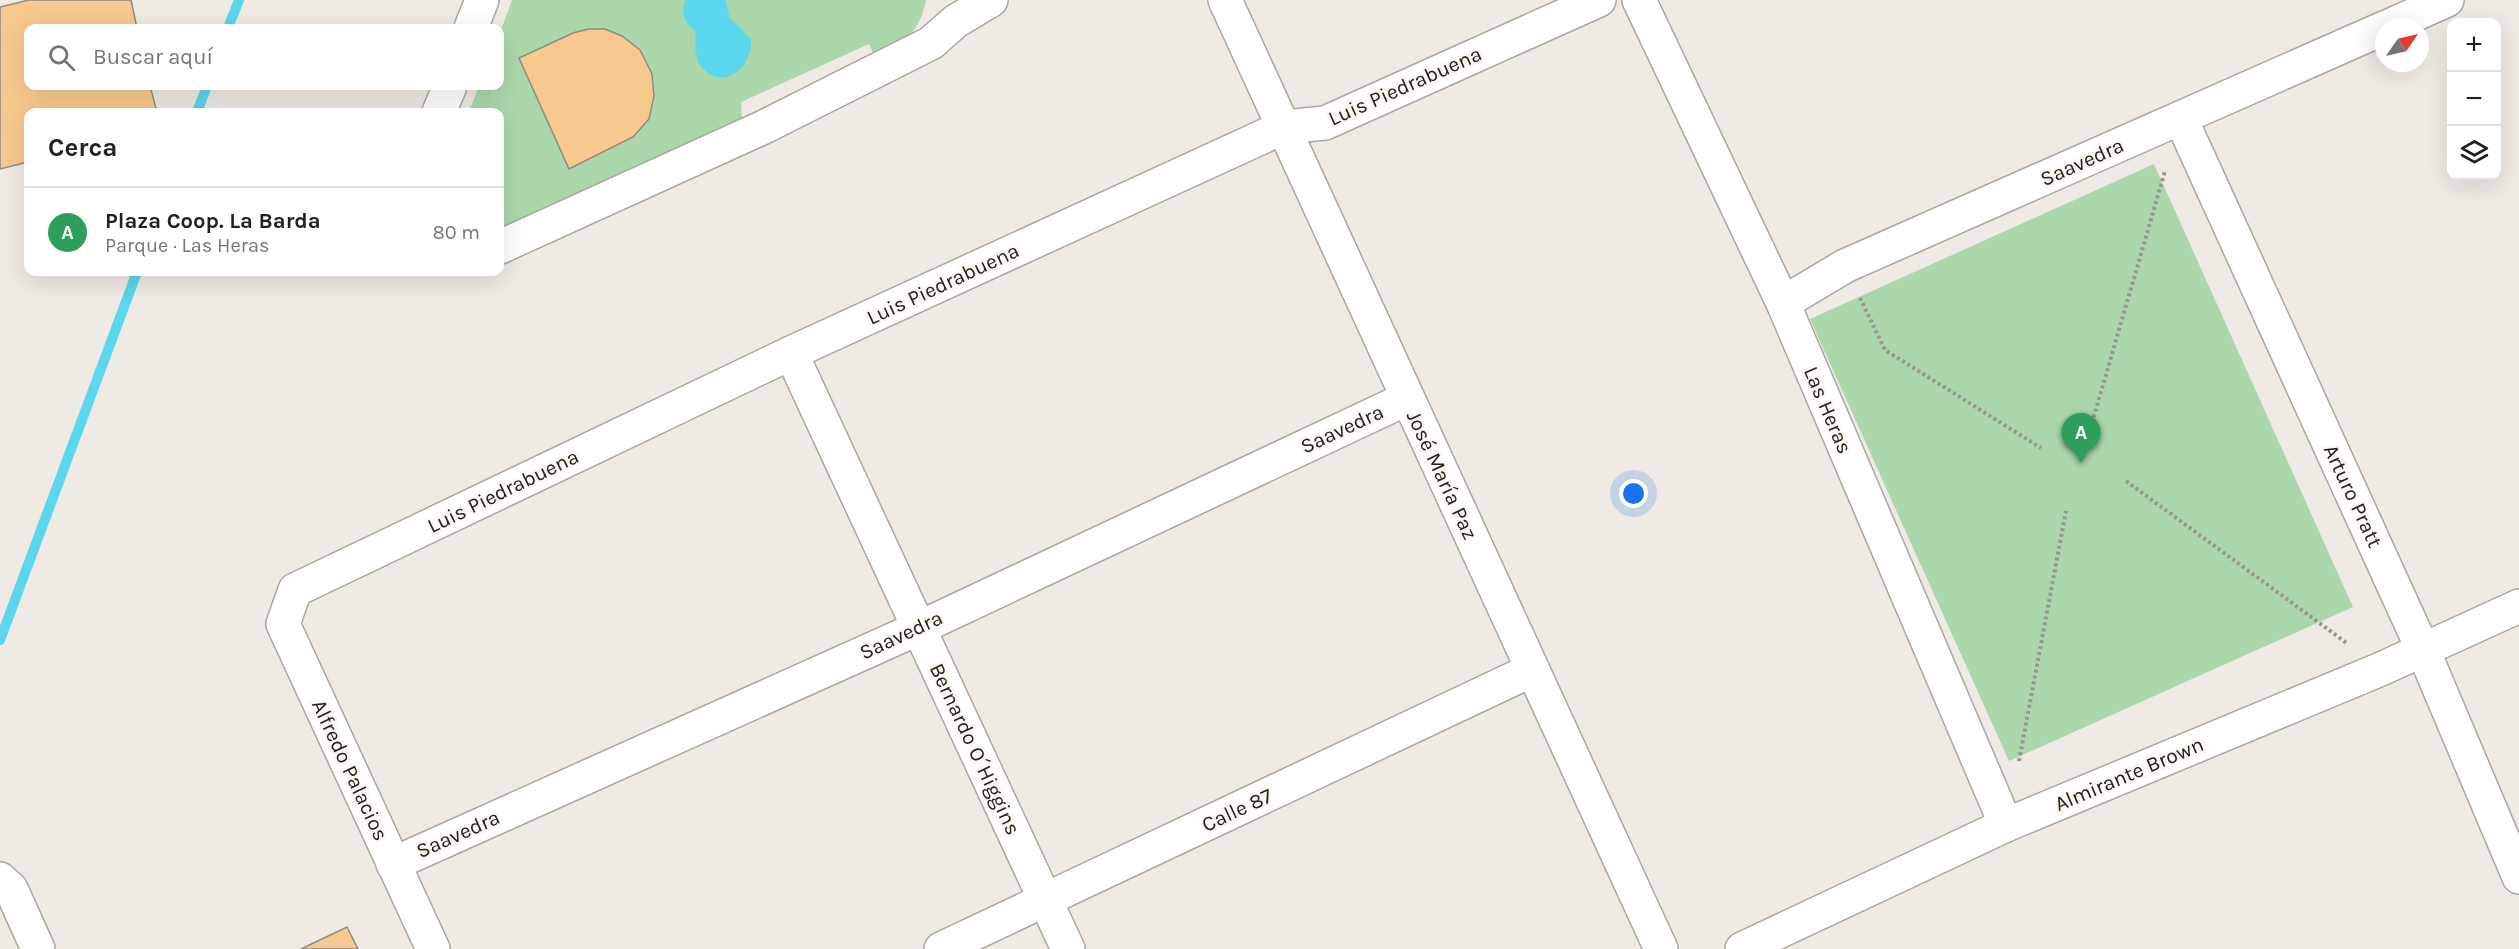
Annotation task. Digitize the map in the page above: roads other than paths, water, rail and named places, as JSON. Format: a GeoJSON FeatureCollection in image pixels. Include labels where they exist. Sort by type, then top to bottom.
{"type":"FeatureCollection","features":[{"type":"Feature","properties":{"kind":"street"},"geometry":{"type":"LineString","coordinates":[[473,24],[482,0]]}},
{"type":"Feature","properties":{"kind":"street"},"geometry":{"type":"LineString","coordinates":[[504,245],[764,127],[931,43],[951,11],[991,0]]}},
{"type":"Feature","properties":{"kind":"street","name":"José María Paz"},"geometry":{"type":"LineString","coordinates":[[1225,0],[1659,948]]}},
{"type":"Feature","properties":{"kind":"street","name":"Luis Piedrabuena"},"geometry":{"type":"LineString","coordinates":[[295,590],[791,353],[1284,127],[1325,123],[1599,0]]}},
{"type":"Feature","properties":{"kind":"street","name":"Las Heras"},"geometry":{"type":"LineString","coordinates":[[1639,0],[1783,303],[2006,825]]}},
{"type":"Feature","properties":{"kind":"street","name":"Saavedra"},"geometry":{"type":"LineString","coordinates":[[2407,18],[2447,0]]}},
{"type":"Feature","properties":{"kind":"street","name":"Saavedra"},"geometry":{"type":"LineString","coordinates":[[1783,303],[1845,266],[2375,32]]}},
{"type":"Feature","properties":{"kind":"street"},"geometry":{"type":"LineString","coordinates":[[441,108],[448,90]]}},
{"type":"Feature","properties":{"kind":"street","name":"Arturo Pratt"},"geometry":{"type":"LineString","coordinates":[[2181,119],[2423,650],[2519,877]]}},
{"type":"Feature","properties":{"kind":"street","name":"Bernardo O´Higgins"},"geometry":{"type":"LineString","coordinates":[[791,353],[1068,949]]}},
{"type":"Feature","properties":{"kind":"street","name":"Saavedra"},"geometry":{"type":"LineString","coordinates":[[393,864],[918,628],[1406,399]]}},
{"type":"Feature","properties":{"kind":"street","name":"Alfredo Palacios"},"geometry":{"type":"LineString","coordinates":[[295,590],[283,624],[433,949]]}},
{"type":"Feature","properties":{"kind":"street","name":"Almirante Brown"},"geometry":{"type":"LineString","coordinates":[[1742,949],[2006,825],[2381,669],[2519,606]]}},
{"type":"Feature","properties":{"kind":"street","name":"Calle 87"},"geometry":{"type":"LineString","coordinates":[[941,949],[1532,670]]}},
{"type":"Feature","properties":{"kind":"street"},"geometry":{"type":"LineString","coordinates":[[0,879],[11,889],[38,949]]}},
{"type":"Feature","properties":{"kind":"water"},"geometry":{"type":"Polygon","coordinates":[[[685,0],[726,0],[729,17],[751,39],[750,51],[740,70],[724,77],[706,72],[697,59],[695,31],[686,21],[684,14],[685,0]]]}},
{"type":"Feature","properties":{"kind":"waterway"},"geometry":{"type":"LineString","coordinates":[[230,24],[239,0]]}},
{"type":"Feature","properties":{"kind":"waterway"},"geometry":{"type":"LineString","coordinates":[[199,108],[205,90]]}},
{"type":"Feature","properties":{"kind":"waterway"},"geometry":{"type":"LineString","coordinates":[[0,640],[136,276]]}},
{"type":"Feature","properties":{"kind":"place","name":"Plaza Coop. La Barda"},"geometry":{"type":"Point","coordinates":[2081,463]}}]}
